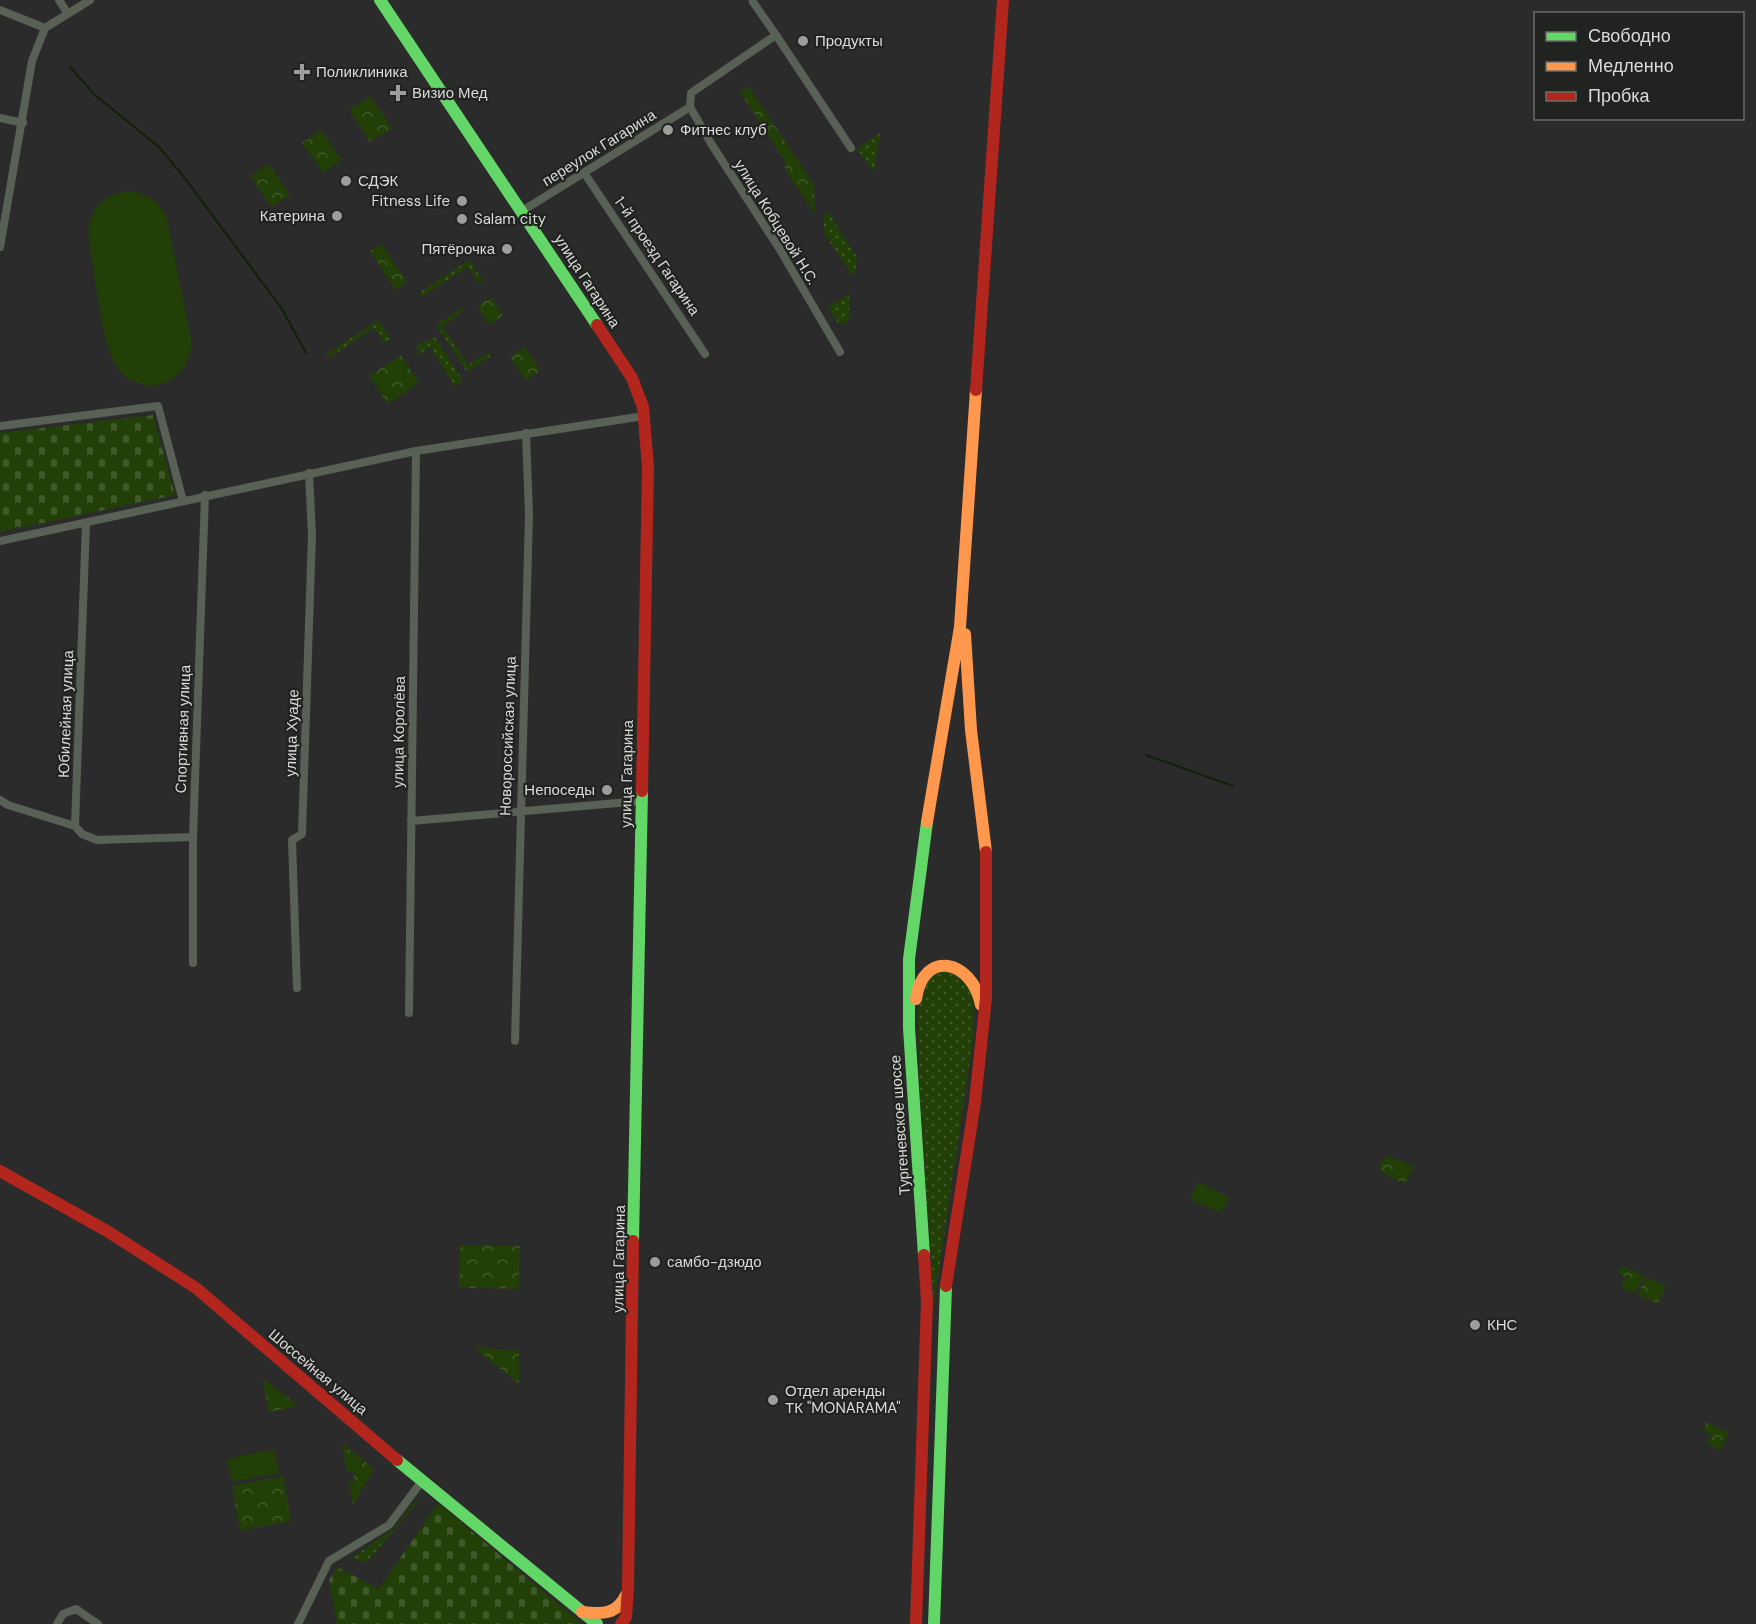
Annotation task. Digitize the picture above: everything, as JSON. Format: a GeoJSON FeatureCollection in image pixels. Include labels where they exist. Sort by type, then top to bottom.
{"type":"FeatureCollection","features":[{"type":"Feature","properties":{"kind":"main road","name":"улица Гагарина"},"geometry":{"type":"LineString","coordinates":[[380,0],[632,378],[639,393],[644,416],[648,467],[628,1588],[626,1617],[621,1624]]}},
{"type":"Feature","properties":{"kind":"main road"},"geometry":{"type":"LineString","coordinates":[[934,1624],[944,1306],[949,1256],[975,1102],[984,1025],[988,939],[986,856],[971,730],[963,627],[1003,0]]}},
{"type":"Feature","properties":{"kind":"main road"},"geometry":{"type":"LineString","coordinates":[[963,627],[1009,0]]}},
{"type":"Feature","properties":{"kind":"main road","name":"Тургеневское шоссе"},"geometry":{"type":"LineString","coordinates":[[916,1624],[927,1301],[909,1028],[909,959],[921,859],[963,627]]}},
{"type":"Feature","properties":{"kind":"main road"},"geometry":{"type":"LineString","coordinates":[[909,1028],[920,980],[931,970],[946,966],[961,970],[972,978],[978,989],[984,1025]]}},
{"type":"Feature","properties":{"kind":"main road","name":"Шоссейная улица"},"geometry":{"type":"LineString","coordinates":[[0,1171],[107,1231],[195,1288],[597,1624]]}},
{"type":"Feature","properties":{"kind":"main road"},"geometry":{"type":"LineString","coordinates":[[582,1612],[605,1615],[613,1613],[622,1605],[628,1588]]}},
{"type":"Feature","properties":{"kind":"main road"},"geometry":{"type":"LineString","coordinates":[[628,1588],[633,1605],[633,1624]]}},
{"type":"Feature","properties":{"kind":"street"},"geometry":{"type":"LineString","coordinates":[[59,0],[68,14]]}},
{"type":"Feature","properties":{"kind":"street"},"geometry":{"type":"LineString","coordinates":[[0,247],[32,61],[45,28],[90,0]]}},
{"type":"Feature","properties":{"kind":"street"},"geometry":{"type":"LineString","coordinates":[[753,2],[851,148]]}},
{"type":"Feature","properties":{"kind":"street"},"geometry":{"type":"LineString","coordinates":[[0,10],[45,28]]}},
{"type":"Feature","properties":{"kind":"street"},"geometry":{"type":"LineString","coordinates":[[690,107],[690,93],[776,35]]}},
{"type":"Feature","properties":{"kind":"street","name":"переулок Гагарина"},"geometry":{"type":"LineString","coordinates":[[522,211],[690,107]]}},
{"type":"Feature","properties":{"kind":"street","name":"улица Кобцевой Н.С."},"geometry":{"type":"LineString","coordinates":[[690,107],[779,248],[840,352]]}},
{"type":"Feature","properties":{"kind":"street"},"geometry":{"type":"LineString","coordinates":[[0,118],[23,123]]}},
{"type":"Feature","properties":{"kind":"street","name":"1-й проезд Гагарина"},"geometry":{"type":"LineString","coordinates":[[585,174],[705,354]]}},
{"type":"Feature","properties":{"kind":"street"},"geometry":{"type":"LineString","coordinates":[[0,426],[158,406],[183,501]]}},
{"type":"Feature","properties":{"kind":"street"},"geometry":{"type":"LineString","coordinates":[[0,541],[416,451],[644,416]]}},
{"type":"Feature","properties":{"kind":"street","name":"Новороссийская улица"},"geometry":{"type":"LineString","coordinates":[[515,1041],[519,810],[529,514],[526,433]]}},
{"type":"Feature","properties":{"kind":"street","name":"улица Королёва"},"geometry":{"type":"LineString","coordinates":[[409,1013],[416,451]]}},
{"type":"Feature","properties":{"kind":"street","name":"улица Хуаде"},"geometry":{"type":"LineString","coordinates":[[297,988],[292,840],[302,834],[312,535],[309,473]]}},
{"type":"Feature","properties":{"kind":"street","name":"Спортивная улица"},"geometry":{"type":"LineString","coordinates":[[193,963],[193,837],[205,495]]}},
{"type":"Feature","properties":{"kind":"street","name":"Юбилейная улица"},"geometry":{"type":"LineString","coordinates":[[75,826],[86,523]]}},
{"type":"Feature","properties":{"kind":"street"},"geometry":{"type":"LineString","coordinates":[[0,800],[8,805],[75,826],[82,834],[97,840],[193,837]]}},
{"type":"Feature","properties":{"kind":"street"},"geometry":{"type":"LineString","coordinates":[[411,821],[641,801]]}},
{"type":"Feature","properties":{"kind":"street"},"geometry":{"type":"LineString","coordinates":[[298,1624],[329,1561],[389,1525],[422,1480]]}},
{"type":"Feature","properties":{"kind":"street"},"geometry":{"type":"LineString","coordinates":[[57,1624],[63,1614],[76,1609],[95,1621]]}},
{"type":"Feature","properties":{"kind":"green space"},"geometry":{"type":"Polygon","coordinates":[[[749,87],[814,185],[815,214],[785,170],[786,163],[740,92],[749,87]]]}},
{"type":"Feature","properties":{"kind":"green space"},"geometry":{"type":"Polygon","coordinates":[[[370,96],[392,128],[370,142],[349,110],[370,96]]]}},
{"type":"Feature","properties":{"kind":"green space"},"geometry":{"type":"Polygon","coordinates":[[[321,130],[341,160],[323,173],[302,143],[321,130]]]}},
{"type":"Feature","properties":{"kind":"green space"},"geometry":{"type":"Polygon","coordinates":[[[880,133],[874,172],[857,149],[880,133]]]}},
{"type":"Feature","properties":{"kind":"green space"},"geometry":{"type":"Polygon","coordinates":[[[269,164],[290,195],[271,207],[250,176],[269,164]]]}},
{"type":"Feature","properties":{"kind":"green space"},"geometry":{"type":"Polygon","coordinates":[[[128,191],[150,198],[166,215],[192,344],[187,362],[176,376],[164,383],[150,386],[137,383],[125,376],[120,372],[111,356],[103,324],[89,240],[90,221],[97,206],[110,196],[128,191]]]}},
{"type":"Feature","properties":{"kind":"green space"},"geometry":{"type":"Polygon","coordinates":[[[833,210],[830,215],[857,257],[855,273],[851,274],[824,233],[824,216],[833,210]]]}},
{"type":"Feature","properties":{"kind":"green space"},"geometry":{"type":"Polygon","coordinates":[[[382,244],[407,283],[395,290],[370,251],[382,244]]]}},
{"type":"Feature","properties":{"kind":"green space"},"geometry":{"type":"Polygon","coordinates":[[[469,260],[483,281],[479,284],[468,267],[421,297],[419,293],[469,260]]]}},
{"type":"Feature","properties":{"kind":"green space"},"geometry":{"type":"Polygon","coordinates":[[[849,294],[849,319],[845,324],[839,324],[827,307],[849,294]]]}},
{"type":"Feature","properties":{"kind":"green space"},"geometry":{"type":"Polygon","coordinates":[[[492,297],[503,316],[489,325],[477,306],[492,297]]]}},
{"type":"Feature","properties":{"kind":"green space"},"geometry":{"type":"Polygon","coordinates":[[[461,309],[463,312],[442,326],[468,365],[489,352],[491,356],[467,372],[436,325],[461,309]]]}},
{"type":"Feature","properties":{"kind":"green space"},"geometry":{"type":"Polygon","coordinates":[[[378,320],[391,339],[385,343],[374,328],[329,358],[327,354],[378,320]]]}},
{"type":"Feature","properties":{"kind":"green space"},"geometry":{"type":"Polygon","coordinates":[[[435,337],[463,381],[455,386],[430,347],[416,356],[418,345],[435,337]]]}},
{"type":"Feature","properties":{"kind":"green space"},"geometry":{"type":"Polygon","coordinates":[[[525,347],[540,371],[526,380],[510,357],[525,347]]]}},
{"type":"Feature","properties":{"kind":"green space"},"geometry":{"type":"Polygon","coordinates":[[[401,355],[419,383],[388,404],[369,376],[401,355]]]}},
{"type":"Feature","properties":{"kind":"green space"},"geometry":{"type":"Polygon","coordinates":[[[153,415],[175,495],[0,532],[0,433],[153,415]]]}},
{"type":"Feature","properties":{"kind":"green space"},"geometry":{"type":"Polygon","coordinates":[[[946,969],[968,981],[973,998],[974,1033],[934,1305],[919,1078],[918,1010],[925,982],[933,973],[946,969]]]}},
{"type":"Feature","properties":{"kind":"green space"},"geometry":{"type":"Polygon","coordinates":[[[1388,1156],[1414,1166],[1405,1184],[1381,1172],[1380,1162],[1388,1156]]]}},
{"type":"Feature","properties":{"kind":"green space"},"geometry":{"type":"Polygon","coordinates":[[[1198,1182],[1229,1197],[1221,1213],[1190,1199],[1198,1182]]]}},
{"type":"Feature","properties":{"kind":"green space"},"geometry":{"type":"Polygon","coordinates":[[[460,1245],[520,1246],[519,1289],[459,1288],[460,1245]]]}},
{"type":"Feature","properties":{"kind":"green space"},"geometry":{"type":"Polygon","coordinates":[[[1622,1266],[1644,1276],[1635,1294],[1621,1287],[1625,1277],[1618,1273],[1622,1266]]]}},
{"type":"Feature","properties":{"kind":"green space"},"geometry":{"type":"Polygon","coordinates":[[[1646,1277],[1666,1286],[1658,1304],[1638,1295],[1646,1277]]]}},
{"type":"Feature","properties":{"kind":"green space"},"geometry":{"type":"Polygon","coordinates":[[[473,1347],[519,1351],[519,1384],[473,1347]]]}},
{"type":"Feature","properties":{"kind":"green space"},"geometry":{"type":"Polygon","coordinates":[[[262,1378],[295,1403],[296,1407],[269,1412],[262,1378]]]}},
{"type":"Feature","properties":{"kind":"green space"},"geometry":{"type":"Polygon","coordinates":[[[1706,1422],[1729,1433],[1720,1450],[1707,1444],[1711,1435],[1703,1431],[1706,1422]]]}},
{"type":"Feature","properties":{"kind":"green space"},"geometry":{"type":"Polygon","coordinates":[[[345,1445],[374,1469],[353,1505],[349,1482],[354,1481],[353,1472],[347,1472],[342,1446],[345,1445]]]}},
{"type":"Feature","properties":{"kind":"green space"},"geometry":{"type":"Polygon","coordinates":[[[274,1449],[279,1473],[232,1482],[227,1459],[274,1449]]]}},
{"type":"Feature","properties":{"kind":"green space"},"geometry":{"type":"Polygon","coordinates":[[[283,1476],[291,1521],[240,1531],[232,1486],[283,1476]]]}},
{"type":"Feature","properties":{"kind":"green space"},"geometry":{"type":"Polygon","coordinates":[[[417,1499],[419,1501],[366,1563],[352,1558],[393,1529],[417,1499]]]}},
{"type":"Feature","properties":{"kind":"green space"},"geometry":{"type":"Polygon","coordinates":[[[438,1503],[582,1624],[337,1624],[329,1580],[337,1567],[379,1589],[438,1503]]]}},
{"type":"Feature","properties":{"kind":"waterway"},"geometry":{"type":"LineString","coordinates":[[70,67],[95,95],[159,147],[282,309],[306,353]]}},
{"type":"Feature","properties":{"kind":"waterway"},"geometry":{"type":"LineString","coordinates":[[1146,755],[1233,786]]}},
{"type":"Feature","properties":{"kind":"traffic: fast"},"geometry":{"type":"LineString","coordinates":[[380,0],[597,325]]}},
{"type":"Feature","properties":{"kind":"traffic: fast"},"geometry":{"type":"LineString","coordinates":[[633,1241],[642,791]]}},
{"type":"Feature","properties":{"kind":"traffic: fast"},"geometry":{"type":"LineString","coordinates":[[924,1255],[909,1028],[909,959],[927,822]]}},
{"type":"Feature","properties":{"kind":"traffic: fast"},"geometry":{"type":"LineString","coordinates":[[934,1624],[946,1286]]}},
{"type":"Feature","properties":{"kind":"traffic: fast"},"geometry":{"type":"LineString","coordinates":[[397,1460],[597,1624]]}},
{"type":"Feature","properties":{"kind":"traffic: slow"},"geometry":{"type":"LineString","coordinates":[[927,822],[960,627],[976,390]]}},
{"type":"Feature","properties":{"kind":"traffic: slow"},"geometry":{"type":"LineString","coordinates":[[965,634],[971,730],[986,852]]}},
{"type":"Feature","properties":{"kind":"traffic: slow"},"geometry":{"type":"LineString","coordinates":[[916,999],[920,983],[928,972],[937,967],[948,966],[968,978],[976,989],[981,1005]]}},
{"type":"Feature","properties":{"kind":"traffic: slow"},"geometry":{"type":"LineString","coordinates":[[582,1612],[608,1612],[618,1606],[626,1595]]}},
{"type":"Feature","properties":{"kind":"traffic: jam"},"geometry":{"type":"LineString","coordinates":[[976,390],[1003,0]]}},
{"type":"Feature","properties":{"kind":"traffic: jam"},"geometry":{"type":"LineString","coordinates":[[597,325],[632,378],[643,407],[648,467],[642,791]]}},
{"type":"Feature","properties":{"kind":"traffic: jam"},"geometry":{"type":"LineString","coordinates":[[946,1286],[975,1102],[986,998],[986,852]]}},
{"type":"Feature","properties":{"kind":"traffic: jam"},"geometry":{"type":"LineString","coordinates":[[0,1171],[107,1231],[196,1288],[397,1460]]}},
{"type":"Feature","properties":{"kind":"traffic: jam"},"geometry":{"type":"LineString","coordinates":[[621,1624],[626,1617],[628,1588],[633,1241]]}},
{"type":"Feature","properties":{"kind":"traffic: jam"},"geometry":{"type":"LineString","coordinates":[[916,1624],[927,1301],[924,1255]]}},
{"type":"Feature","properties":{"kind":"place","name":"Продукты"},"geometry":{"type":"Point","coordinates":[803,41]}},
{"type":"Feature","properties":{"kind":"place","name":"Поликлиника"},"geometry":{"type":"Point","coordinates":[302,72]}},
{"type":"Feature","properties":{"kind":"place","name":"Визио Мед"},"geometry":{"type":"Point","coordinates":[398,93]}},
{"type":"Feature","properties":{"kind":"place","name":"Фитнес клуб"},"geometry":{"type":"Point","coordinates":[668,130]}},
{"type":"Feature","properties":{"kind":"place","name":"СДЭК"},"geometry":{"type":"Point","coordinates":[346,181]}},
{"type":"Feature","properties":{"kind":"place","name":"Fitness Life"},"geometry":{"type":"Point","coordinates":[462,201]}},
{"type":"Feature","properties":{"kind":"place","name":"Катерина"},"geometry":{"type":"Point","coordinates":[337,216]}},
{"type":"Feature","properties":{"kind":"place","name":"Salam city"},"geometry":{"type":"Point","coordinates":[462,219]}},
{"type":"Feature","properties":{"kind":"place","name":"Пятёрочка"},"geometry":{"type":"Point","coordinates":[507,249]}},
{"type":"Feature","properties":{"kind":"place","name":"Непоседы"},"geometry":{"type":"Point","coordinates":[607,790]}},
{"type":"Feature","properties":{"kind":"place","name":"самбо-дзюдо"},"geometry":{"type":"Point","coordinates":[655,1262]}},
{"type":"Feature","properties":{"kind":"place","name":"КНС"},"geometry":{"type":"Point","coordinates":[1475,1325]}},
{"type":"Feature","properties":{"kind":"place","name":"Отдел аренды ТК \"MONARAMA\""},"geometry":{"type":"Point","coordinates":[773,1400]}}]}
